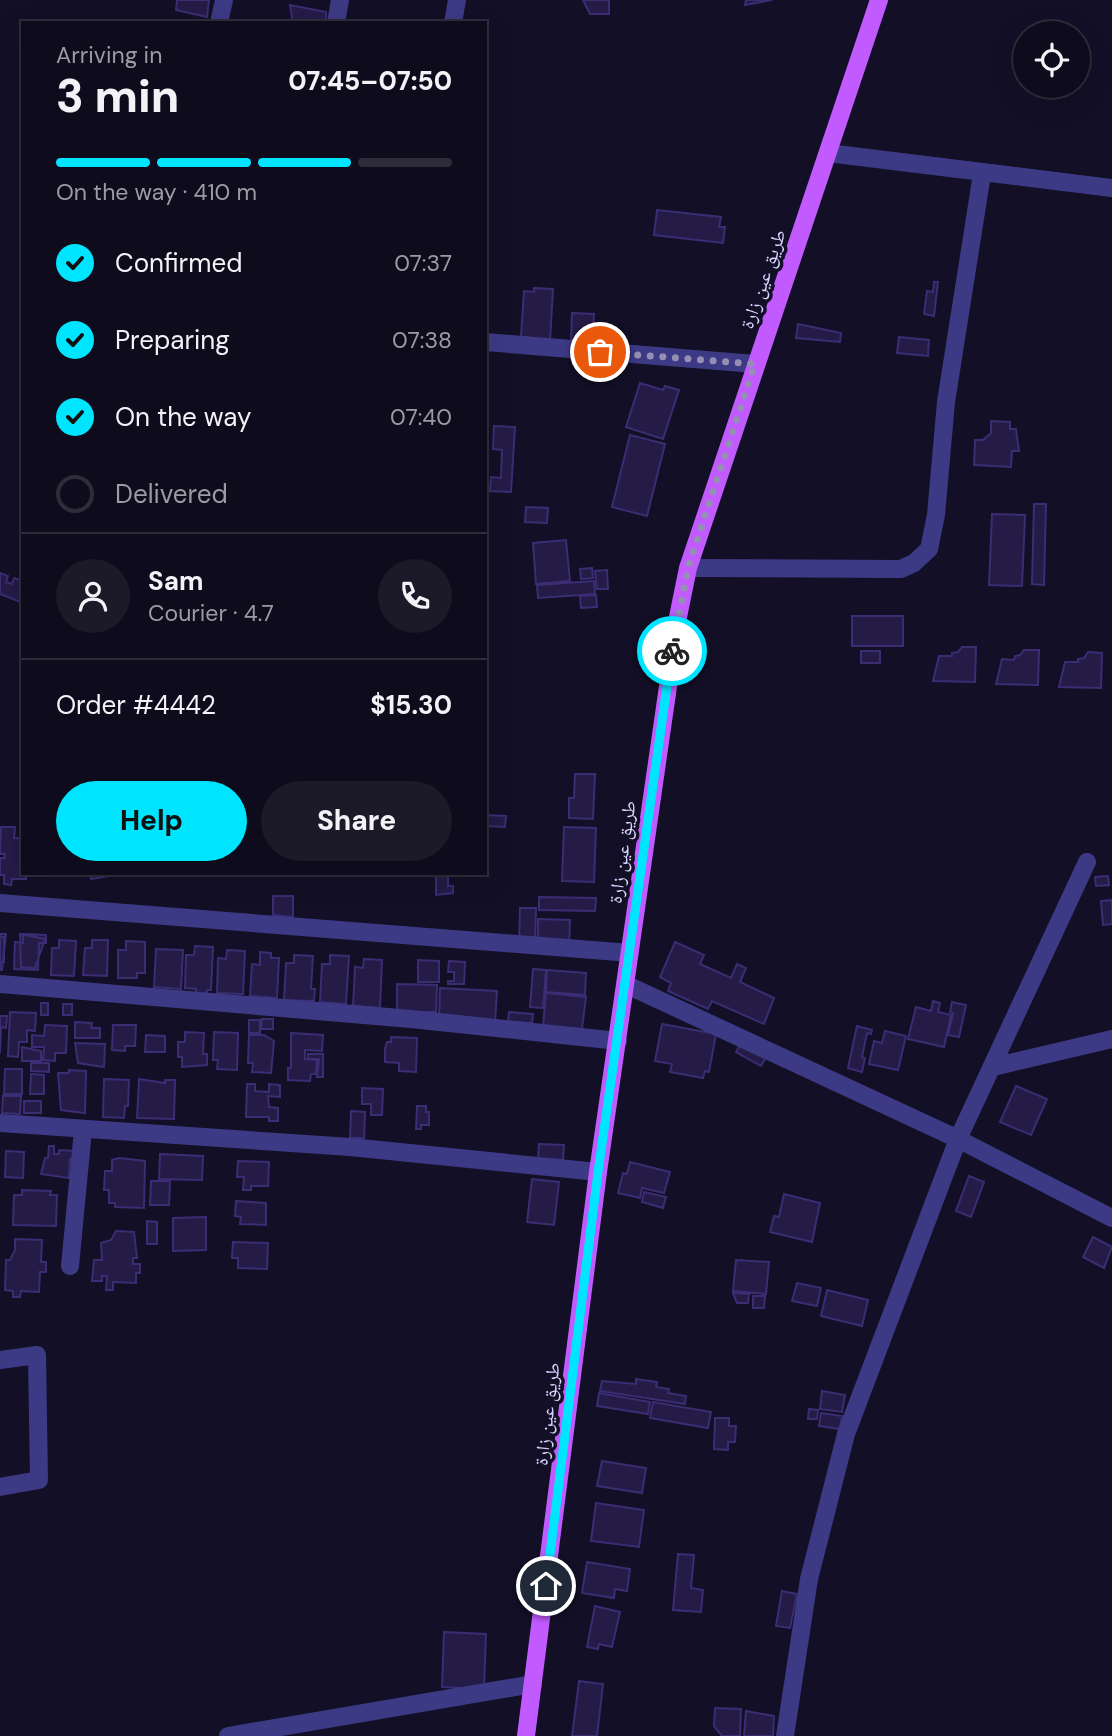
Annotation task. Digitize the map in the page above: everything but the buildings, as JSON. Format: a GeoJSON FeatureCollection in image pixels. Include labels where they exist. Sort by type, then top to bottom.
{"type":"FeatureCollection","features":[{"type":"Feature","properties":{"kind":"main road","name":"طريق عين زارة"},"geometry":{"type":"LineString","coordinates":[[526,1736],[598,1172],[666,686],[688,568],[879,0]]}},
{"type":"Feature","properties":{"kind":"street"},"geometry":{"type":"LineString","coordinates":[[219,21],[223,0]]}},
{"type":"Feature","properties":{"kind":"street"},"geometry":{"type":"LineString","coordinates":[[336,21],[340,0]]}},
{"type":"Feature","properties":{"kind":"street"},"geometry":{"type":"LineString","coordinates":[[453,21],[457,0]]}},
{"type":"Feature","properties":{"kind":"street"},"geometry":{"type":"LineString","coordinates":[[828,153],[1112,188]]}},
{"type":"Feature","properties":{"kind":"street"},"geometry":{"type":"LineString","coordinates":[[688,568],[901,569],[914,563],[929,549],[936,515],[946,402],[982,174]]}},
{"type":"Feature","properties":{"kind":"street"},"geometry":{"type":"LineString","coordinates":[[487,342],[755,364]]}},
{"type":"Feature","properties":{"kind":"street"},"geometry":{"type":"LineString","coordinates":[[785,1736],[809,1579],[846,1434],[958,1139],[1087,862]]}},
{"type":"Feature","properties":{"kind":"street"},"geometry":{"type":"LineString","coordinates":[[0,903],[630,953]]}},
{"type":"Feature","properties":{"kind":"street"},"geometry":{"type":"LineString","coordinates":[[0,984],[411,1019],[618,1041]]}},
{"type":"Feature","properties":{"kind":"street"},"geometry":{"type":"LineString","coordinates":[[626,985],[958,1139],[1112,1218]]}},
{"type":"Feature","properties":{"kind":"street"},"geometry":{"type":"LineString","coordinates":[[993,1067],[1112,1039]]}},
{"type":"Feature","properties":{"kind":"street"},"geometry":{"type":"LineString","coordinates":[[0,1123],[350,1147],[598,1172]]}},
{"type":"Feature","properties":{"kind":"street"},"geometry":{"type":"LineString","coordinates":[[70,1265],[83,1130]]}},
{"type":"Feature","properties":{"kind":"street"},"geometry":{"type":"LineString","coordinates":[[0,1360],[37,1355],[39,1480],[0,1487]]}},
{"type":"Feature","properties":{"kind":"street"},"geometry":{"type":"LineString","coordinates":[[228,1736],[533,1684]]}},
{"type":"Feature","properties":{"kind":"way so far"},"geometry":{"type":"LineString","coordinates":[[600,352],[755,364],[688,568],[672,651]]}},
{"type":"Feature","properties":{"kind":"route"},"geometry":{"type":"LineString","coordinates":[[546,1586],[598,1172],[672,651]]}}]}
